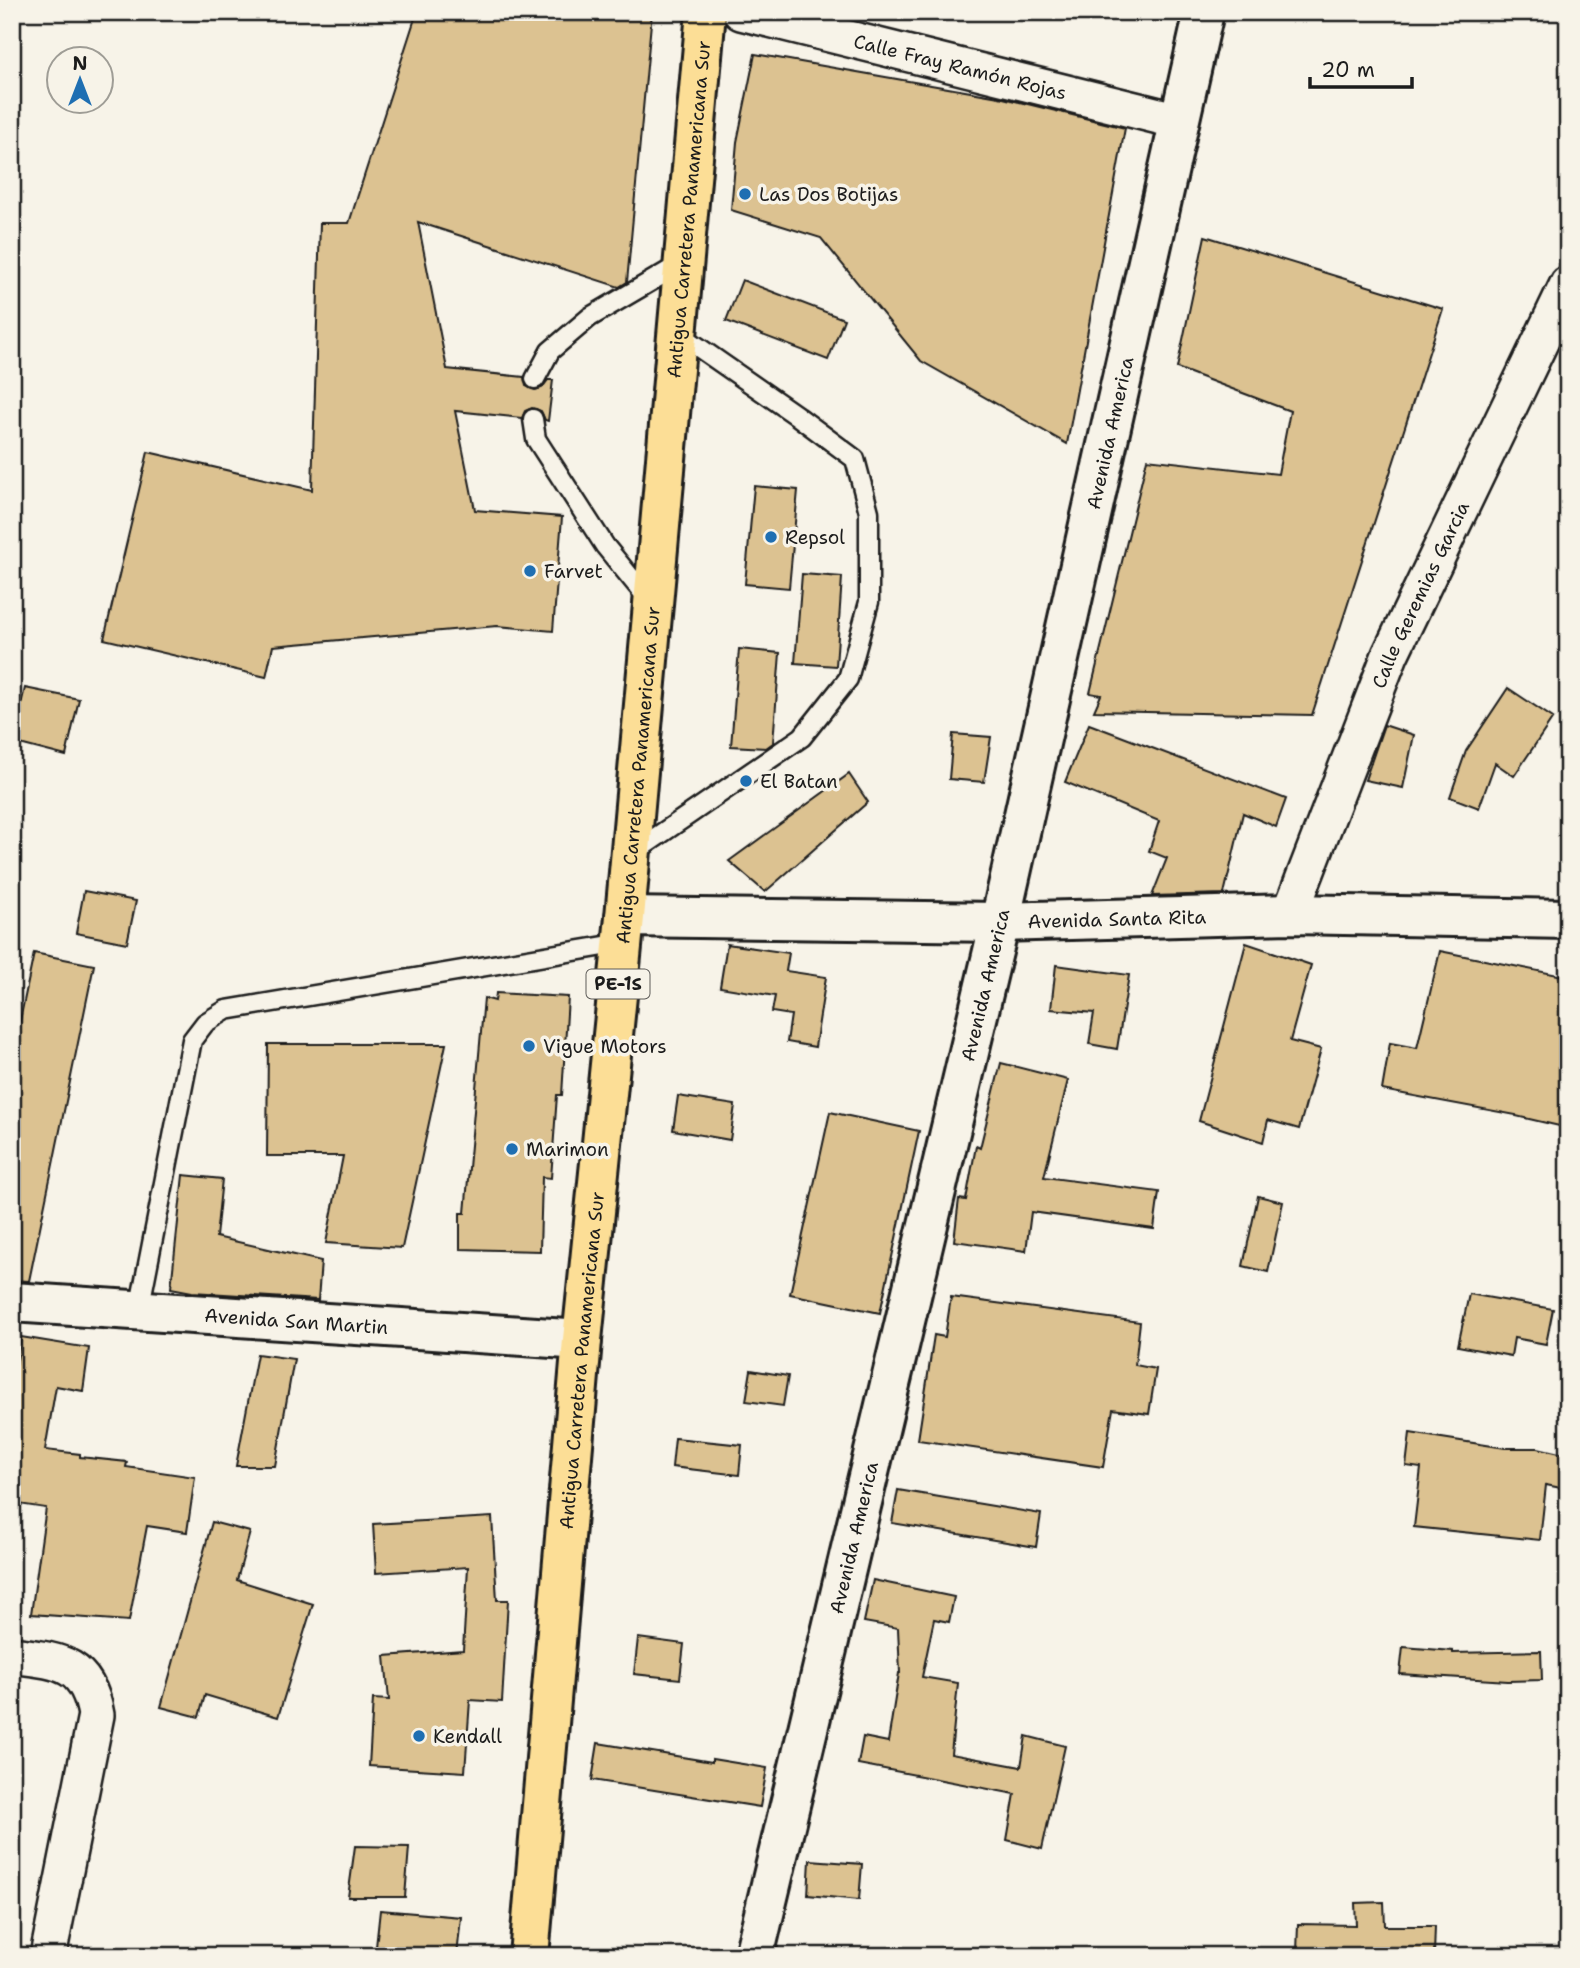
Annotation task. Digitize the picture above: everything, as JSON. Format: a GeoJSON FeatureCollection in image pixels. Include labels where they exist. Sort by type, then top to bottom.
{"type":"FeatureCollection","features":[{"type":"Feature","properties":{"kind":"highway","name":"Antigua Carretera Panamericana Sur"},"geometry":{"type":"LineString","coordinates":[[529,1956],[582,1340],[624,930],[706,12]]}},
{"type":"Feature","properties":{"kind":"street","name":"Calle Fray Ramón Rojas"},"geometry":{"type":"LineString","coordinates":[[741,12],[1179,121]]}},
{"type":"Feature","properties":{"kind":"street","name":"Avenida America"},"geometry":{"type":"LineString","coordinates":[[754,1956],[1000,922],[1204,12]]}},
{"type":"Feature","properties":{"kind":"street","name":"Calle Geremias Garcia"},"geometry":{"type":"LineString","coordinates":[[1290,914],[1390,655],[1568,284]]}},
{"type":"Feature","properties":{"kind":"street","name":"Avenida Santa Rita"},"geometry":{"type":"LineString","coordinates":[[624,930],[1290,914],[1568,919]]}},
{"type":"Feature","properties":{"kind":"street","name":"Avenida San Martin"},"geometry":{"type":"LineString","coordinates":[[12,1303],[582,1340]]}},
{"type":"Feature","properties":{"kind":"street"},"geometry":{"type":"LineString","coordinates":[[12,1655],[54,1660],[71,1668],[89,1689],[96,1716],[48,1956]]}},
{"type":"Feature","properties":{"kind":"lane"},"geometry":{"type":"LineString","coordinates":[[535,379],[550,351],[590,317],[684,262]]}},
{"type":"Feature","properties":{"kind":"lane"},"geometry":{"type":"LineString","coordinates":[[630,855],[802,737],[849,679],[869,603],[869,512],[855,459],[677,333]]}},
{"type":"Feature","properties":{"kind":"lane"},"geometry":{"type":"LineString","coordinates":[[533,419],[536,439],[605,546],[653,605]]}},
{"type":"Feature","properties":{"kind":"lane"},"geometry":{"type":"LineString","coordinates":[[139,1310],[192,1040],[205,1023],[226,1010],[624,930]]}},
{"type":"Feature","properties":{"kind":"building"},"geometry":{"type":"Polygon","coordinates":[[[417,12],[652,12],[627,282],[619,287],[418,222],[447,369],[524,377],[526,386],[535,390],[542,388],[548,380],[553,380],[548,421],[541,411],[532,408],[525,411],[522,418],[455,411],[475,510],[562,517],[553,631],[497,626],[273,646],[266,677],[104,639],[148,452],[312,490],[320,223],[349,223],[417,12]]]}},
{"type":"Feature","properties":{"kind":"building"},"geometry":{"type":"Polygon","coordinates":[[[755,54],[999,97],[1125,128],[1067,444],[921,361],[821,238],[731,210],[737,142],[755,54]]]}},
{"type":"Feature","properties":{"kind":"building"},"geometry":{"type":"Polygon","coordinates":[[[1205,236],[1443,309],[1312,715],[1094,711],[1101,695],[1090,693],[1147,459],[1278,474],[1290,411],[1177,368],[1205,236]]]}},
{"type":"Feature","properties":{"kind":"building"},"geometry":{"type":"Polygon","coordinates":[[[742,280],[844,319],[828,360],[726,321],[742,280]]]}},
{"type":"Feature","properties":{"kind":"building","name":"Repsol"},"geometry":{"type":"Polygon","coordinates":[[[754,486],[798,490],[789,588],[745,584],[754,486]]]}},
{"type":"Feature","properties":{"kind":"building","name":"Repsol"},"geometry":{"type":"Polygon","coordinates":[[[802,574],[842,577],[836,666],[795,663],[802,574]]]}},
{"type":"Feature","properties":{"kind":"building"},"geometry":{"type":"Polygon","coordinates":[[[739,649],[780,653],[773,743],[766,748],[731,746],[739,649]]]}},
{"type":"Feature","properties":{"kind":"building"},"geometry":{"type":"Polygon","coordinates":[[[25,688],[79,699],[66,756],[12,742],[25,688]]]}},
{"type":"Feature","properties":{"kind":"building"},"geometry":{"type":"Polygon","coordinates":[[[1508,688],[1553,718],[1514,776],[1495,763],[1479,808],[1450,797],[1466,751],[1508,688]]]}},
{"type":"Feature","properties":{"kind":"building"},"geometry":{"type":"Polygon","coordinates":[[[1089,724],[1286,799],[1276,827],[1243,813],[1224,894],[1152,896],[1167,858],[1149,851],[1159,821],[1065,782],[1089,724]]]}},
{"type":"Feature","properties":{"kind":"building"},"geometry":{"type":"Polygon","coordinates":[[[1384,725],[1414,735],[1403,788],[1365,780],[1384,725]]]}},
{"type":"Feature","properties":{"kind":"building"},"geometry":{"type":"Polygon","coordinates":[[[953,734],[991,737],[984,782],[949,779],[953,734]]]}},
{"type":"Feature","properties":{"kind":"building"},"geometry":{"type":"Polygon","coordinates":[[[849,774],[868,802],[765,892],[729,861],[849,774]]]}},
{"type":"Feature","properties":{"kind":"building"},"geometry":{"type":"Polygon","coordinates":[[[84,891],[136,901],[127,943],[76,933],[84,891]]]}},
{"type":"Feature","properties":{"kind":"building"},"geometry":{"type":"Polygon","coordinates":[[[1246,943],[1311,965],[1290,1041],[1321,1049],[1299,1129],[1268,1120],[1263,1142],[1199,1121],[1246,943]]]}},
{"type":"Feature","properties":{"kind":"building"},"geometry":{"type":"Polygon","coordinates":[[[727,944],[789,953],[786,971],[826,977],[815,1047],[787,1042],[791,1015],[772,1012],[775,996],[720,987],[727,944]]]}},
{"type":"Feature","properties":{"kind":"building"},"geometry":{"type":"Polygon","coordinates":[[[1440,951],[1568,977],[1568,1128],[1516,1115],[1382,1090],[1390,1043],[1417,1048],[1440,951]]]}},
{"type":"Feature","properties":{"kind":"building"},"geometry":{"type":"Polygon","coordinates":[[[34,953],[94,965],[29,1281],[12,1280],[12,1059],[34,953]]]}},
{"type":"Feature","properties":{"kind":"building"},"geometry":{"type":"Polygon","coordinates":[[[1056,965],[1129,975],[1117,1049],[1089,1044],[1094,1013],[1051,1009],[1056,965]]]}},
{"type":"Feature","properties":{"kind":"building"},"geometry":{"type":"Polygon","coordinates":[[[496,993],[568,997],[562,1095],[557,1095],[551,1178],[542,1177],[540,1251],[460,1249],[460,1213],[465,1213],[484,998],[495,1001],[496,993]]]}},
{"type":"Feature","properties":{"kind":"building"},"geometry":{"type":"Polygon","coordinates":[[[268,1044],[446,1044],[402,1248],[326,1243],[343,1156],[267,1156],[268,1044]]]}},
{"type":"Feature","properties":{"kind":"building"},"geometry":{"type":"Polygon","coordinates":[[[1001,1063],[1068,1080],[1044,1177],[1159,1192],[1154,1229],[1031,1212],[1026,1251],[954,1241],[959,1199],[966,1200],[976,1146],[980,1148],[1001,1063]]]}},
{"type":"Feature","properties":{"kind":"building"},"geometry":{"type":"Polygon","coordinates":[[[678,1096],[735,1105],[730,1140],[673,1130],[678,1096]]]}},
{"type":"Feature","properties":{"kind":"building"},"geometry":{"type":"Polygon","coordinates":[[[830,1112],[919,1131],[880,1313],[790,1294],[830,1112]]]}},
{"type":"Feature","properties":{"kind":"building"},"geometry":{"type":"Polygon","coordinates":[[[183,1175],[222,1179],[216,1237],[321,1261],[318,1300],[192,1292],[171,1288],[183,1175]]]}},
{"type":"Feature","properties":{"kind":"building"},"geometry":{"type":"Polygon","coordinates":[[[1258,1196],[1283,1202],[1268,1272],[1243,1266],[1258,1196]]]}},
{"type":"Feature","properties":{"kind":"building"},"geometry":{"type":"Polygon","coordinates":[[[1469,1294],[1553,1309],[1546,1344],[1514,1338],[1511,1356],[1458,1346],[1469,1294]]]}},
{"type":"Feature","properties":{"kind":"building"},"geometry":{"type":"Polygon","coordinates":[[[951,1297],[1140,1322],[1135,1365],[1156,1369],[1149,1414],[1113,1409],[1103,1467],[918,1440],[934,1335],[945,1337],[951,1297]]]}},
{"type":"Feature","properties":{"kind":"building"},"geometry":{"type":"Polygon","coordinates":[[[21,1337],[89,1348],[83,1391],[56,1386],[45,1450],[127,1462],[126,1467],[195,1477],[187,1532],[147,1526],[129,1621],[31,1614],[46,1508],[12,1503],[12,1389],[21,1337]]]}},
{"type":"Feature","properties":{"kind":"building"},"geometry":{"type":"Polygon","coordinates":[[[257,1354],[294,1359],[275,1466],[236,1466],[257,1354]]]}},
{"type":"Feature","properties":{"kind":"building"},"geometry":{"type":"Polygon","coordinates":[[[751,1370],[788,1376],[783,1406],[746,1401],[751,1370]]]}},
{"type":"Feature","properties":{"kind":"building"},"geometry":{"type":"Polygon","coordinates":[[[1410,1433],[1505,1448],[1538,1448],[1564,1454],[1561,1488],[1546,1485],[1540,1540],[1414,1527],[1421,1468],[1406,1466],[1410,1433]]]}},
{"type":"Feature","properties":{"kind":"building"},"geometry":{"type":"Polygon","coordinates":[[[675,1438],[742,1445],[739,1475],[672,1467],[675,1438]]]}},
{"type":"Feature","properties":{"kind":"building"},"geometry":{"type":"Polygon","coordinates":[[[898,1490],[1041,1514],[1036,1547],[892,1523],[898,1490]]]}},
{"type":"Feature","properties":{"kind":"building"},"geometry":{"type":"Polygon","coordinates":[[[492,1517],[497,1600],[508,1600],[502,1702],[470,1700],[465,1772],[369,1766],[373,1699],[389,1700],[385,1656],[463,1650],[468,1567],[376,1573],[373,1524],[492,1517]]]}},
{"type":"Feature","properties":{"kind":"building"},"geometry":{"type":"Polygon","coordinates":[[[212,1522],[250,1532],[237,1580],[313,1604],[278,1717],[205,1695],[199,1717],[161,1707],[212,1522]]]}},
{"type":"Feature","properties":{"kind":"building"},"geometry":{"type":"Polygon","coordinates":[[[873,1580],[954,1597],[949,1622],[934,1619],[922,1677],[958,1683],[951,1754],[1021,1767],[1026,1736],[1065,1746],[1042,1849],[1007,1840],[1015,1794],[858,1764],[863,1737],[888,1742],[900,1673],[898,1628],[864,1622],[873,1580]]]}},
{"type":"Feature","properties":{"kind":"building"},"geometry":{"type":"Polygon","coordinates":[[[638,1638],[684,1644],[680,1679],[634,1674],[638,1638]]]}},
{"type":"Feature","properties":{"kind":"building"},"geometry":{"type":"Polygon","coordinates":[[[1403,1647],[1453,1653],[1541,1651],[1542,1680],[1508,1681],[1400,1674],[1403,1647]]]}},
{"type":"Feature","properties":{"kind":"building"},"geometry":{"type":"Polygon","coordinates":[[[598,1743],[712,1762],[712,1759],[767,1768],[760,1807],[592,1780],[598,1743]]]}},
{"type":"Feature","properties":{"kind":"building"},"geometry":{"type":"Polygon","coordinates":[[[355,1846],[409,1847],[405,1897],[348,1897],[355,1846]]]}},
{"type":"Feature","properties":{"kind":"building"},"geometry":{"type":"Polygon","coordinates":[[[810,1860],[862,1864],[859,1900],[808,1895],[810,1860]]]}},
{"type":"Feature","properties":{"kind":"building"},"geometry":{"type":"Polygon","coordinates":[[[1384,1902],[1385,1926],[1435,1926],[1434,1955],[1297,1953],[1298,1924],[1356,1925],[1355,1903],[1384,1902]]]}},
{"type":"Feature","properties":{"kind":"building"},"geometry":{"type":"Polygon","coordinates":[[[380,1910],[461,1917],[457,1956],[375,1956],[380,1910]]]}},
{"type":"Feature","properties":{"kind":"place","name":"Las Dos Botijas"},"geometry":{"type":"Point","coordinates":[745,194]}},
{"type":"Feature","properties":{"kind":"place","name":"Repsol"},"geometry":{"type":"Point","coordinates":[771,537]}},
{"type":"Feature","properties":{"kind":"place","name":"Farvet"},"geometry":{"type":"Point","coordinates":[530,571]}},
{"type":"Feature","properties":{"kind":"place","name":"El Batan"},"geometry":{"type":"Point","coordinates":[746,781]}},
{"type":"Feature","properties":{"kind":"place","name":"Vigue Motors"},"geometry":{"type":"Point","coordinates":[529,1046]}},
{"type":"Feature","properties":{"kind":"place","name":"Marimon"},"geometry":{"type":"Point","coordinates":[512,1149]}},
{"type":"Feature","properties":{"kind":"place","name":"Kendall"},"geometry":{"type":"Point","coordinates":[419,1736]}}]}
